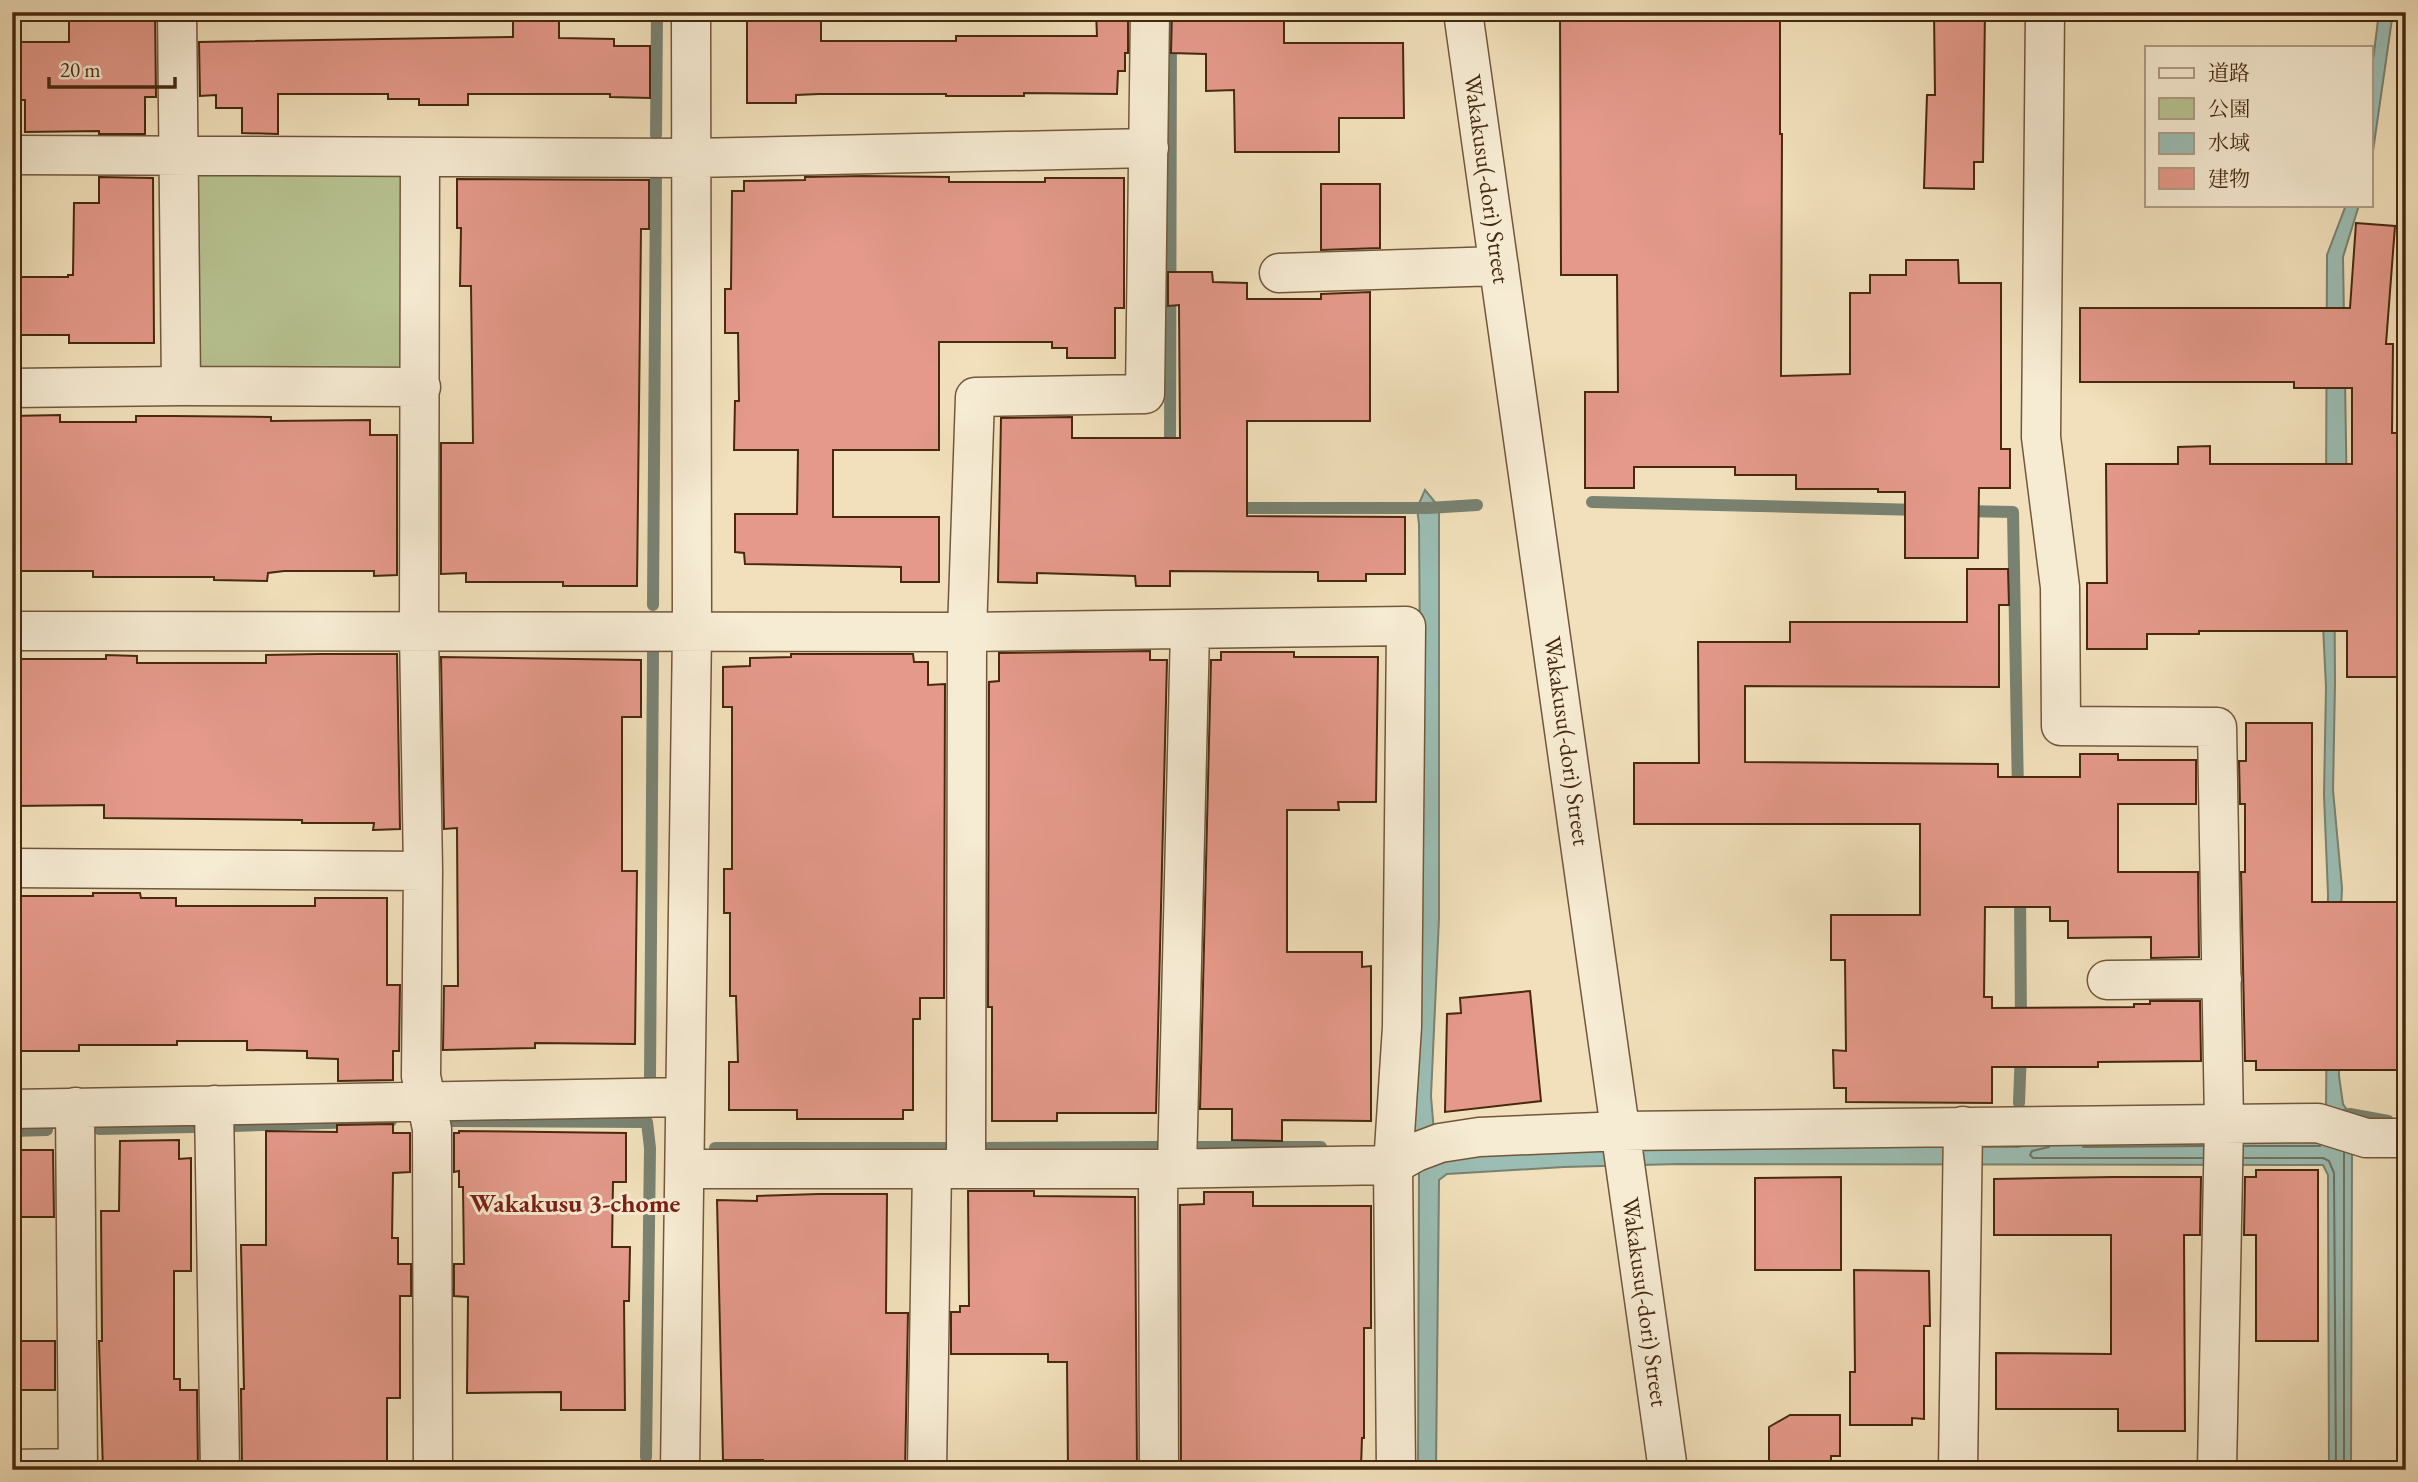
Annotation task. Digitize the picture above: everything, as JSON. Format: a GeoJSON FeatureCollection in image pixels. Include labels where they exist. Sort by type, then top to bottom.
{"type":"FeatureCollection","features":[{"type":"Feature","properties":{"kind":"street"},"geometry":{"type":"LineString","coordinates":[[177,12],[181,386]]}},
{"type":"Feature","properties":{"kind":"street"},"geometry":{"type":"LineString","coordinates":[[680,1470],[692,632],[691,12]]}},
{"type":"Feature","properties":{"kind":"street"},"geometry":{"type":"LineString","coordinates":[[927,1470],[949,1169],[975,397],[1145,394],[1150,12]]}},
{"type":"Feature","properties":{"kind":"street","name":"Wakakusu(-dori) Street"},"geometry":{"type":"LineString","coordinates":[[1463,12],[1629,1177],[1668,1470]]}},
{"type":"Feature","properties":{"kind":"street"},"geometry":{"type":"LineString","coordinates":[[2045,12],[2041,437],[2060,587],[2061,726],[2217,727],[2224,1123],[2217,1470]]}},
{"type":"Feature","properties":{"kind":"street"},"geometry":{"type":"LineString","coordinates":[[12,155],[692,158],[1149,148]]}},
{"type":"Feature","properties":{"kind":"street"},"geometry":{"type":"LineString","coordinates":[[420,157],[419,632],[423,871],[421,1076],[432,1129],[433,1470]]}},
{"type":"Feature","properties":{"kind":"street"},"geometry":{"type":"LineString","coordinates":[[1279,273],[1499,266]]}},
{"type":"Feature","properties":{"kind":"street"},"geometry":{"type":"LineString","coordinates":[[12,388],[421,387]]}},
{"type":"Feature","properties":{"kind":"street"},"geometry":{"type":"LineString","coordinates":[[12,631],[967,632],[1406,626],[1402,1027],[1416,1154],[1396,1470]]}},
{"type":"Feature","properties":{"kind":"street"},"geometry":{"type":"LineString","coordinates":[[1159,1470],[1168,1169],[1190,630]]}},
{"type":"Feature","properties":{"kind":"street"},"geometry":{"type":"LineString","coordinates":[[12,869],[423,871]]}},
{"type":"Feature","properties":{"kind":"street"},"geometry":{"type":"LineString","coordinates":[[2107,980],[2222,979]]}},
{"type":"Feature","properties":{"kind":"street"},"geometry":{"type":"LineString","coordinates":[[12,1109],[684,1097]]}},
{"type":"Feature","properties":{"kind":"street"},"geometry":{"type":"LineString","coordinates":[[214,1105],[220,1470]]}},
{"type":"Feature","properties":{"kind":"street"},"geometry":{"type":"LineString","coordinates":[[12,1469],[78,1469],[75,1107]]}},
{"type":"Feature","properties":{"kind":"street"},"geometry":{"type":"LineString","coordinates":[[685,1169],[1168,1169],[1416,1154],[1479,1137],[1622,1130],[2318,1123],[2366,1138],[2406,1138]]}},
{"type":"Feature","properties":{"kind":"street"},"geometry":{"type":"LineString","coordinates":[[1958,1470],[1963,1126]]}},
{"type":"Feature","properties":{"kind":"green space"},"geometry":{"type":"Polygon","coordinates":[[[192,167],[405,167],[405,375],[192,375],[192,167]]]}},
{"type":"Feature","properties":{"kind":"water"},"geometry":{"type":"Polygon","coordinates":[[[2379,12],[2393,12],[2372,158],[2372,69],[2379,12]]]}},
{"type":"Feature","properties":{"kind":"water"},"geometry":{"type":"Polygon","coordinates":[[[2346,206],[2359,206],[2343,257],[2347,503],[2334,526],[2333,790],[2342,888],[2338,977],[2339,1076],[2343,1104],[2350,1114],[2352,1152],[2351,1470],[2329,1470],[2328,1175],[2323,1165],[1679,1164],[1447,1174],[1439,1180],[1436,1470],[1418,1470],[1419,1169],[1409,1136],[1422,932],[1417,508],[1425,490],[1439,507],[1439,918],[1431,1096],[1436,1157],[1685,1145],[2018,1147],[2049,1140],[2326,1110],[2326,687],[2319,543],[2326,499],[2327,255],[2346,206]]]}},
{"type":"Feature","properties":{"kind":"building"},"geometry":{"type":"Polygon","coordinates":[[[69,12],[155,12],[156,97],[145,97],[145,134],[99,134],[99,131],[25,132],[25,100],[12,100],[12,42],[69,42],[69,12]]]}},
{"type":"Feature","properties":{"kind":"building"},"geometry":{"type":"Polygon","coordinates":[[[513,12],[559,12],[559,38],[614,39],[614,46],[650,46],[650,98],[610,97],[610,94],[468,94],[468,105],[419,105],[419,99],[388,99],[388,94],[278,94],[278,134],[242,133],[242,108],[216,108],[216,95],[200,96],[199,42],[513,37],[513,12]]]}},
{"type":"Feature","properties":{"kind":"building"},"geometry":{"type":"Polygon","coordinates":[[[747,12],[821,12],[821,41],[956,41],[956,36],[1097,36],[1096,12],[1128,12],[1128,53],[1125,53],[1125,71],[1118,71],[1117,94],[819,94],[796,95],[796,103],[747,103],[747,12]]]}},
{"type":"Feature","properties":{"kind":"building"},"geometry":{"type":"Polygon","coordinates":[[[1172,12],[1284,12],[1284,43],[1403,43],[1404,118],[1339,118],[1339,152],[1235,152],[1234,90],[1206,91],[1206,54],[1171,53],[1172,12]]]}},
{"type":"Feature","properties":{"kind":"building"},"geometry":{"type":"Polygon","coordinates":[[[1560,12],[1780,12],[1781,376],[1850,374],[1850,293],[1870,293],[1870,275],[1906,275],[1906,260],[1958,260],[1959,283],[2001,283],[2001,449],[2010,449],[2010,488],[1979,488],[1978,558],[1905,558],[1905,492],[1878,492],[1878,489],[1796,489],[1796,475],[1735,475],[1735,467],[1634,467],[1634,488],[1585,488],[1585,392],[1618,392],[1617,275],[1561,275],[1560,12]]]}},
{"type":"Feature","properties":{"kind":"building"},"geometry":{"type":"Polygon","coordinates":[[[1934,12],[1985,12],[1983,162],[1974,162],[1974,189],[1924,188],[1927,95],[1935,95],[1934,12]]]}},
{"type":"Feature","properties":{"kind":"building"},"geometry":{"type":"Polygon","coordinates":[[[864,176],[949,177],[949,182],[1045,182],[1045,178],[1124,178],[1124,308],[1115,308],[1115,358],[1067,358],[1067,348],[1052,348],[1052,342],[939,342],[939,450],[833,450],[833,517],[939,517],[939,582],[901,582],[901,567],[745,564],[744,553],[735,552],[735,514],[797,514],[798,450],[734,450],[735,401],[739,401],[738,333],[725,333],[725,289],[731,289],[732,191],[744,191],[744,181],[864,176]]]}},
{"type":"Feature","properties":{"kind":"building"},"geometry":{"type":"Polygon","coordinates":[[[99,177],[153,178],[154,343],[69,343],[69,335],[12,335],[12,277],[73,275],[74,203],[99,203],[99,177]]]}},
{"type":"Feature","properties":{"kind":"building"},"geometry":{"type":"Polygon","coordinates":[[[457,179],[649,180],[649,229],[641,229],[637,586],[563,586],[563,582],[466,582],[466,573],[441,574],[441,443],[473,443],[471,286],[460,286],[461,228],[457,228],[457,179]]]}},
{"type":"Feature","properties":{"kind":"building"},"geometry":{"type":"Polygon","coordinates":[[[1321,184],[1380,184],[1380,248],[1321,250],[1321,184]]]}},
{"type":"Feature","properties":{"kind":"building"},"geometry":{"type":"Polygon","coordinates":[[[2356,223],[2395,226],[2386,344],[2393,344],[2392,433],[2406,433],[2406,677],[2347,677],[2347,631],[2199,631],[2199,634],[2147,634],[2147,649],[2087,649],[2087,583],[2107,583],[2106,464],[2178,464],[2178,447],[2210,446],[2210,464],[2352,464],[2352,388],[2294,388],[2294,382],[2080,382],[2080,308],[2350,308],[2356,223]]]}},
{"type":"Feature","properties":{"kind":"building"},"geometry":{"type":"Polygon","coordinates":[[[1168,272],[1212,272],[1213,282],[1247,283],[1247,299],[1321,299],[1321,294],[1370,292],[1370,421],[1247,421],[1247,516],[1405,517],[1405,574],[1366,574],[1366,581],[1318,581],[1318,572],[1170,571],[1170,586],[1136,586],[1135,576],[1037,573],[1037,583],[998,582],[1001,418],[1072,417],[1072,438],[1180,438],[1179,305],[1168,306],[1168,272]]]}},
{"type":"Feature","properties":{"kind":"building"},"geometry":{"type":"Polygon","coordinates":[[[60,415],[60,422],[136,422],[136,416],[271,417],[271,421],[370,420],[370,435],[397,435],[397,575],[374,576],[374,571],[284,571],[268,573],[267,581],[214,580],[214,577],[93,577],[93,571],[14,571],[12,416],[60,415]]]}},
{"type":"Feature","properties":{"kind":"building"},"geometry":{"type":"Polygon","coordinates":[[[1967,569],[2008,569],[2009,605],[1999,605],[1999,687],[1745,686],[1745,762],[1998,764],[1998,777],[2080,777],[2080,754],[2118,754],[2118,760],[2196,760],[2196,804],[2118,804],[2118,872],[2198,872],[2199,957],[2151,958],[2151,937],[2068,938],[2068,921],[2050,921],[2050,907],[1985,907],[1984,997],[1992,997],[1992,1008],[2134,1007],[2134,1004],[2150,1004],[2150,1001],[2200,1001],[2201,1061],[2098,1062],[2098,1067],[1992,1067],[1992,1103],[1846,1102],[1846,1088],[1834,1088],[1833,1050],[1846,1051],[1845,960],[1831,960],[1831,915],[1920,915],[1920,824],[1634,824],[1634,763],[1699,763],[1698,642],[1790,642],[1790,622],[1967,622],[1967,569]]]}},
{"type":"Feature","properties":{"kind":"building"},"geometry":{"type":"Polygon","coordinates":[[[1150,651],[1150,660],[1167,660],[1156,1113],[1057,1113],[1057,1121],[992,1121],[992,1007],[988,1007],[989,682],[999,681],[999,653],[1150,651]]]}},
{"type":"Feature","properties":{"kind":"building"},"geometry":{"type":"Polygon","coordinates":[[[1221,652],[1294,652],[1294,657],[1378,657],[1376,802],[1338,802],[1339,810],[1287,810],[1287,952],[1362,952],[1362,967],[1371,966],[1371,1121],[1282,1120],[1282,1141],[1232,1140],[1232,1109],[1200,1109],[1211,660],[1221,660],[1221,652]]]}},
{"type":"Feature","properties":{"kind":"building"},"geometry":{"type":"Polygon","coordinates":[[[397,654],[400,829],[373,830],[374,823],[302,823],[302,820],[104,818],[104,805],[12,806],[12,659],[106,659],[106,655],[137,656],[137,663],[266,663],[266,655],[397,654]]]}},
{"type":"Feature","properties":{"kind":"building"},"geometry":{"type":"Polygon","coordinates":[[[791,654],[913,654],[914,662],[928,662],[928,685],[945,684],[944,998],[920,998],[920,1019],[913,1019],[913,1110],[903,1110],[903,1119],[797,1119],[797,1110],[729,1110],[729,1062],[738,1062],[736,996],[730,996],[730,913],[724,913],[724,869],[732,869],[732,707],[723,707],[723,667],[750,666],[750,658],[791,657],[791,654]]]}},
{"type":"Feature","properties":{"kind":"building"},"geometry":{"type":"Polygon","coordinates":[[[441,657],[641,660],[641,717],[622,717],[622,871],[637,871],[635,1044],[535,1043],[535,1048],[443,1050],[444,986],[458,986],[457,828],[444,829],[441,657]]]}},
{"type":"Feature","properties":{"kind":"building"},"geometry":{"type":"Polygon","coordinates":[[[2246,723],[2312,723],[2312,902],[2406,902],[2406,1070],[2256,1070],[2256,1061],[2245,1061],[2241,872],[2245,872],[2245,804],[2240,804],[2239,761],[2246,761],[2246,723]]]}},
{"type":"Feature","properties":{"kind":"building"},"geometry":{"type":"Polygon","coordinates":[[[93,893],[140,893],[141,898],[176,898],[176,906],[315,906],[315,898],[387,898],[387,985],[400,985],[399,1051],[393,1051],[393,1080],[338,1081],[338,1059],[307,1058],[307,1051],[247,1050],[247,1041],[177,1041],[177,1045],[79,1045],[79,1051],[12,1051],[12,896],[93,896],[93,893]]]}},
{"type":"Feature","properties":{"kind":"building"},"geometry":{"type":"Polygon","coordinates":[[[1530,991],[1541,1101],[1445,1112],[1447,1014],[1461,1013],[1460,998],[1530,991]]]}},
{"type":"Feature","properties":{"kind":"building"},"geometry":{"type":"Polygon","coordinates":[[[393,1124],[393,1133],[410,1133],[410,1172],[393,1173],[392,1238],[398,1238],[398,1264],[411,1264],[411,1296],[400,1296],[400,1398],[387,1398],[387,1470],[242,1470],[241,1389],[244,1389],[241,1245],[266,1245],[266,1131],[337,1132],[337,1125],[393,1124]]]}},
{"type":"Feature","properties":{"kind":"building"},"geometry":{"type":"Polygon","coordinates":[[[454,1133],[626,1133],[626,1182],[613,1182],[612,1247],[630,1247],[629,1301],[624,1301],[625,1410],[561,1410],[561,1392],[467,1393],[468,1297],[454,1296],[454,1264],[464,1264],[463,1187],[459,1187],[459,1171],[454,1172],[454,1133]]]}},
{"type":"Feature","properties":{"kind":"building"},"geometry":{"type":"Polygon","coordinates":[[[179,1140],[179,1159],[191,1158],[191,1271],[174,1271],[174,1379],[180,1379],[180,1390],[197,1390],[198,1470],[103,1470],[99,1341],[102,1341],[101,1211],[119,1211],[120,1141],[179,1140]]]}},
{"type":"Feature","properties":{"kind":"building"},"geometry":{"type":"Polygon","coordinates":[[[17,1150],[53,1150],[54,1217],[12,1217],[12,1169],[17,1169],[17,1150]]]}},
{"type":"Feature","properties":{"kind":"building"},"geometry":{"type":"Polygon","coordinates":[[[2256,1170],[2318,1170],[2318,1341],[2256,1341],[2256,1235],[2244,1235],[2245,1177],[2256,1177],[2256,1170]]]}},
{"type":"Feature","properties":{"kind":"building"},"geometry":{"type":"Polygon","coordinates":[[[1841,1177],[1841,1270],[1755,1270],[1755,1178],[1841,1177]]]}},
{"type":"Feature","properties":{"kind":"building"},"geometry":{"type":"Polygon","coordinates":[[[2201,1177],[2200,1235],[2184,1235],[2185,1431],[2118,1431],[2118,1409],[1996,1409],[1996,1353],[2111,1354],[2111,1235],[1994,1235],[1994,1179],[2201,1177]]]}},
{"type":"Feature","properties":{"kind":"building"},"geometry":{"type":"Polygon","coordinates":[[[968,1191],[1034,1191],[1034,1196],[1135,1197],[1137,1470],[1068,1468],[1067,1362],[1048,1362],[1048,1354],[951,1354],[951,1312],[960,1312],[960,1306],[969,1306],[968,1191]]]}},
{"type":"Feature","properties":{"kind":"building"},"geometry":{"type":"Polygon","coordinates":[[[1204,1192],[1253,1192],[1253,1206],[1371,1206],[1371,1328],[1364,1328],[1364,1438],[1361,1467],[1181,1470],[1180,1205],[1204,1204],[1204,1192]]]}},
{"type":"Feature","properties":{"kind":"building"},"geometry":{"type":"Polygon","coordinates":[[[887,1194],[886,1313],[908,1313],[905,1470],[763,1470],[763,1460],[723,1460],[717,1200],[757,1201],[757,1196],[887,1194]]]}},
{"type":"Feature","properties":{"kind":"building"},"geometry":{"type":"Polygon","coordinates":[[[1854,1270],[1929,1271],[1930,1326],[1924,1326],[1924,1419],[1912,1418],[1912,1425],[1850,1425],[1850,1372],[1855,1372],[1854,1270]]]}},
{"type":"Feature","properties":{"kind":"building"},"geometry":{"type":"Polygon","coordinates":[[[12,1341],[55,1341],[55,1390],[12,1390],[12,1341]]]}},
{"type":"Feature","properties":{"kind":"building"},"geometry":{"type":"Polygon","coordinates":[[[1790,1415],[1840,1415],[1840,1456],[1831,1456],[1831,1470],[1769,1470],[1769,1427],[1790,1415]]]}},
{"type":"Feature","properties":{"kind":"waterway"},"geometry":{"type":"LineString","coordinates":[[656,135],[657,12]]}},
{"type":"Feature","properties":{"kind":"waterway"},"geometry":{"type":"LineString","coordinates":[[1170,455],[1171,12]]}},
{"type":"Feature","properties":{"kind":"waterway"},"geometry":{"type":"LineString","coordinates":[[653,605],[656,176]]}},
{"type":"Feature","properties":{"kind":"waterway"},"geometry":{"type":"LineString","coordinates":[[1592,502],[1920,510]]}},
{"type":"Feature","properties":{"kind":"waterway"},"geometry":{"type":"LineString","coordinates":[[1233,508],[1428,508],[1477,505]]}},
{"type":"Feature","properties":{"kind":"waterway"},"geometry":{"type":"LineString","coordinates":[[1963,511],[2013,512],[2018,794]]}},
{"type":"Feature","properties":{"kind":"waterway"},"geometry":{"type":"LineString","coordinates":[[650,1079],[653,652]]}},
{"type":"Feature","properties":{"kind":"waterway"},"geometry":{"type":"LineString","coordinates":[[2020,893],[2021,1025]]}},
{"type":"Feature","properties":{"kind":"waterway"},"geometry":{"type":"LineString","coordinates":[[2019,1103],[2021,1050]]}},
{"type":"Feature","properties":{"kind":"waterway"},"geometry":{"type":"LineString","coordinates":[[2344,1115],[2388,1121]]}},
{"type":"Feature","properties":{"kind":"waterway"},"geometry":{"type":"LineString","coordinates":[[234,1126],[391,1121]]}},
{"type":"Feature","properties":{"kind":"waterway"},"geometry":{"type":"LineString","coordinates":[[453,1121],[647,1122],[650,1148],[646,1457]]}},
{"type":"Feature","properties":{"kind":"waterway"},"geometry":{"type":"LineString","coordinates":[[99,1129],[193,1127]]}},
{"type":"Feature","properties":{"kind":"waterway"},"geometry":{"type":"LineString","coordinates":[[12,1131],[47,1130]]}},
{"type":"Feature","properties":{"kind":"waterway"},"geometry":{"type":"LineString","coordinates":[[983,1148],[1158,1147]]}},
{"type":"Feature","properties":{"kind":"waterway"},"geometry":{"type":"LineString","coordinates":[[1195,1147],[1321,1147]]}},
{"type":"Feature","properties":{"kind":"waterway"},"geometry":{"type":"LineString","coordinates":[[715,1148],[946,1148]]}},
{"type":"Feature","properties":{"kind":"district","name":"Wakakusu 3-chome"},"geometry":{"type":"Point","coordinates":[575,1203]}}]}
